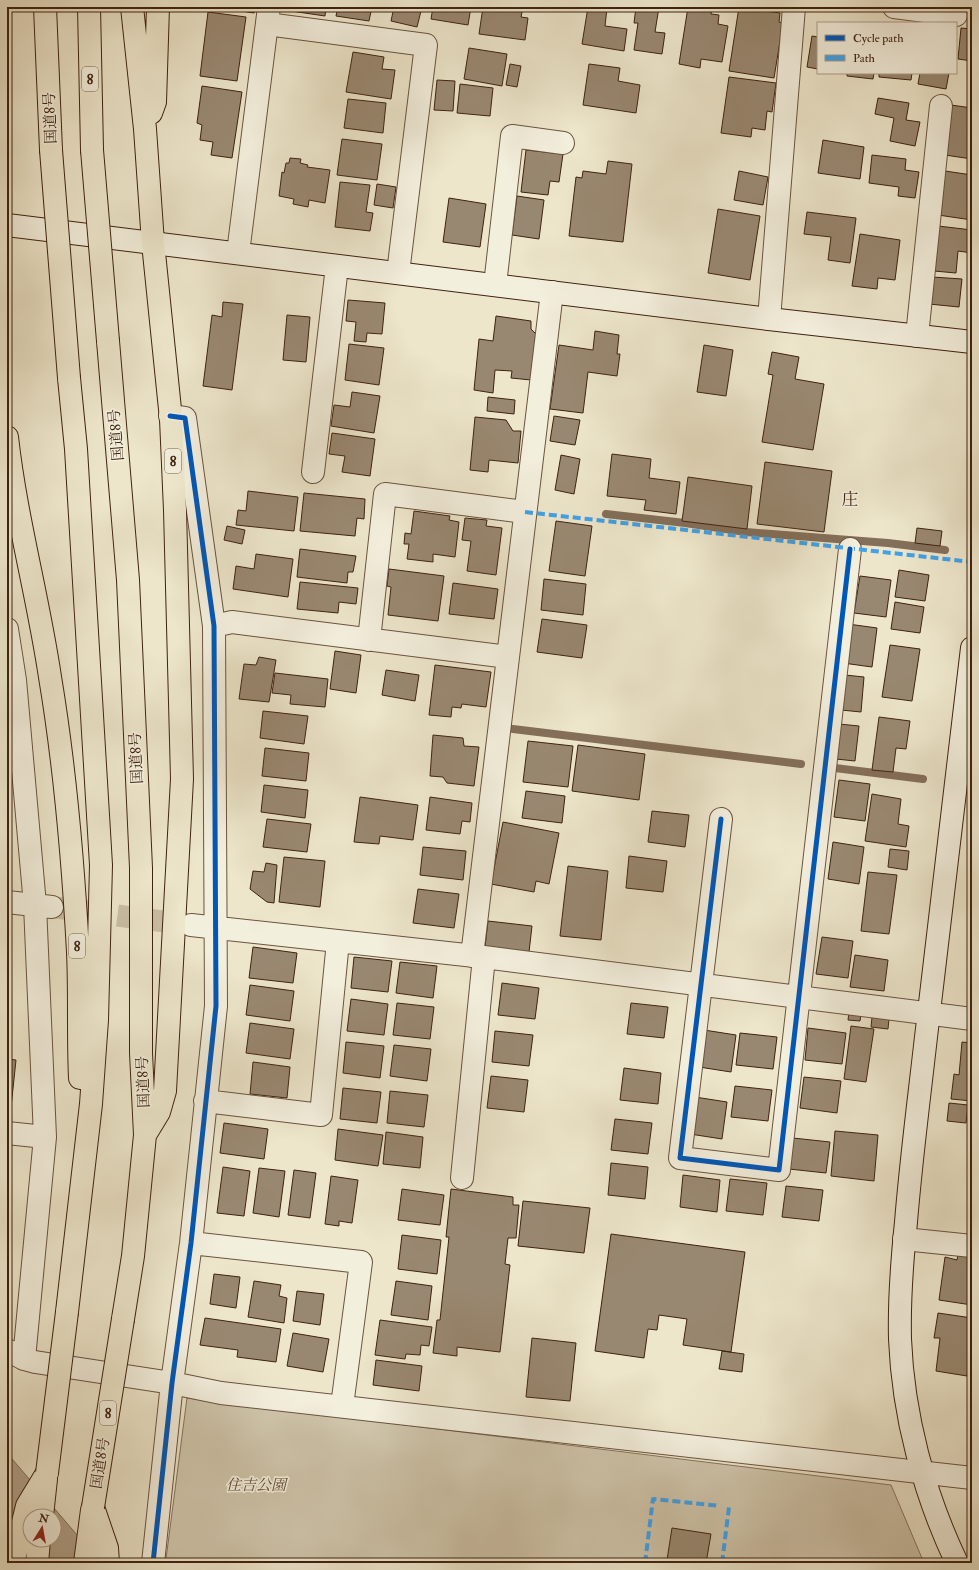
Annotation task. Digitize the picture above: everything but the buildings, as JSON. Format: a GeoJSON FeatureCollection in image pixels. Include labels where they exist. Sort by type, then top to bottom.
{"type":"FeatureCollection","features":[{"type":"Feature","properties":{"kind":"highway","name":"国道8号"},"geometry":{"type":"LineString","coordinates":[[43,1508],[91,1104],[97,1020],[101,865],[76,449],[51,150],[45,7]]}},
{"type":"Feature","properties":{"kind":"highway","name":"国道8号"},"geometry":{"type":"LineString","coordinates":[[85,1563],[133,1256],[144,1135],[141,1053],[140,845],[128,580],[92,150],[89,7]]}},
{"type":"Feature","properties":{"kind":"highway","name":"8"},"geometry":{"type":"LineString","coordinates":[[132,7],[145,130],[153,243],[170,416],[175,510],[182,779],[165,1091],[159,1112],[144,1135]]}},
{"type":"Feature","properties":{"kind":"highway","name":"8"},"geometry":{"type":"LineString","coordinates":[[145,130],[155,102],[158,7]]}},
{"type":"Feature","properties":{"kind":"highway","name":"8"},"geometry":{"type":"LineString","coordinates":[[7,446],[14,496],[50,676],[65,785],[78,953],[80,1078],[91,1104]]}},
{"type":"Feature","properties":{"kind":"highway","name":"国道8号"},"geometry":{"type":"LineString","coordinates":[[12,1563],[27,1506],[47,1473]]}},
{"type":"Feature","properties":{"kind":"highway","name":"国道8号"},"geometry":{"type":"LineString","coordinates":[[93,1507],[107,1548],[108,1563]]}},
{"type":"Feature","properties":{"kind":"highway"},"geometry":{"type":"LineString","coordinates":[[37,1563],[38,1548]]}},
{"type":"Feature","properties":{"kind":"street"},"geometry":{"type":"LineString","coordinates":[[770,319],[794,7]]}},
{"type":"Feature","properties":{"kind":"street"},"geometry":{"type":"LineString","coordinates":[[894,7],[956,15]]}},
{"type":"Feature","properties":{"kind":"street"},"geometry":{"type":"LineString","coordinates":[[238,253],[268,16],[426,45],[398,273]]}},
{"type":"Feature","properties":{"kind":"street"},"geometry":{"type":"LineString","coordinates":[[917,336],[941,106]]}},
{"type":"Feature","properties":{"kind":"street"},"geometry":{"type":"LineString","coordinates":[[495,285],[512,136],[563,143]]}},
{"type":"Feature","properties":{"kind":"street"},"geometry":{"type":"LineString","coordinates":[[7,225],[770,319],[972,342]]}},
{"type":"Feature","properties":{"kind":"street"},"geometry":{"type":"LineString","coordinates":[[313,472],[337,266]]}},
{"type":"Feature","properties":{"kind":"street"},"geometry":{"type":"LineString","coordinates":[[462,1178],[478,956],[508,657],[552,292]]}},
{"type":"Feature","properties":{"kind":"street"},"geometry":{"type":"LineString","coordinates":[[153,1563],[172,1383],[191,1243],[216,1006],[214,626],[185,418],[170,416]]}},
{"type":"Feature","properties":{"kind":"street"},"geometry":{"type":"LineString","coordinates":[[369,640],[385,494],[525,512]]}},
{"type":"Feature","properties":{"kind":"street"},"geometry":{"type":"LineString","coordinates":[[721,819],[680,1158],[779,1170],[800,997],[850,549]]}},
{"type":"Feature","properties":{"kind":"street"},"geometry":{"type":"LineString","coordinates":[[214,626],[232,622],[508,657]]}},
{"type":"Feature","properties":{"kind":"street"},"geometry":{"type":"LineString","coordinates":[[7,629],[44,906],[45,1137],[16,1355],[35,1362],[172,1383],[221,1393],[972,1478]]}},
{"type":"Feature","properties":{"kind":"street"},"geometry":{"type":"LineString","coordinates":[[957,1563],[944,1536],[923,1473],[911,1423],[900,1340],[900,1300],[904,1239],[929,1013],[967,727],[972,648]]}},
{"type":"Feature","properties":{"kind":"street"},"geometry":{"type":"LineString","coordinates":[[7,902],[44,906]]}},
{"type":"Feature","properties":{"kind":"street"},"geometry":{"type":"LineString","coordinates":[[191,925],[478,956],[972,1018]]}},
{"type":"Feature","properties":{"kind":"street"},"geometry":{"type":"LineString","coordinates":[[205,1101],[321,1114],[338,941]]}},
{"type":"Feature","properties":{"kind":"street"},"geometry":{"type":"LineString","coordinates":[[7,1133],[45,1137]]}},
{"type":"Feature","properties":{"kind":"street"},"geometry":{"type":"LineString","coordinates":[[904,1239],[972,1246]]}},
{"type":"Feature","properties":{"kind":"street"},"geometry":{"type":"LineString","coordinates":[[191,1243],[361,1262],[342,1406]]}},
{"type":"Feature","properties":{"kind":"green space","name":"住吉公園"},"geometry":{"type":"Polygon","coordinates":[[[187,1398],[891,1485],[924,1563],[167,1563],[166,1559],[187,1398]]]}},
{"type":"Feature","properties":{"kind":"shaded area"},"geometry":{"type":"Polygon","coordinates":[[[7,1453],[54,1508],[22,1508],[22,1548],[62,1548],[62,1517],[101,1563],[7,1563],[7,1453]]]}},
{"type":"Feature","properties":{"kind":"waterway"},"geometry":{"type":"LineString","coordinates":[[606,514],[746,532],[888,543],[945,550]]}},
{"type":"Feature","properties":{"kind":"waterway"},"geometry":{"type":"LineString","coordinates":[[513,729],[801,764]]}},
{"type":"Feature","properties":{"kind":"waterway"},"geometry":{"type":"LineString","coordinates":[[835,768],[923,779]]}},
{"type":"Feature","properties":{"kind":"tunnel"},"geometry":{"type":"LineString","coordinates":[[52,907],[191,925]]}},
{"type":"Feature","properties":{"kind":"marked path"},"geometry":{"type":"LineString","coordinates":[[525,512],[972,562]]}},
{"type":"Feature","properties":{"kind":"marked path"},"geometry":{"type":"LineString","coordinates":[[645,1563],[653,1499],[720,1506]]}},
{"type":"Feature","properties":{"kind":"marked path"},"geometry":{"type":"LineString","coordinates":[[722,1563],[729,1507]]}},
{"type":"Feature","properties":{"kind":"cycle path"},"geometry":{"type":"LineString","coordinates":[[153,1563],[172,1383],[191,1243],[216,1006],[214,626],[185,418],[170,416]]}},
{"type":"Feature","properties":{"kind":"cycle path"},"geometry":{"type":"LineString","coordinates":[[721,819],[680,1158],[779,1170],[850,549]]}},
{"type":"Feature","properties":{"kind":"district","name":"庄"},"geometry":{"type":"Point","coordinates":[850,499]}}]}
